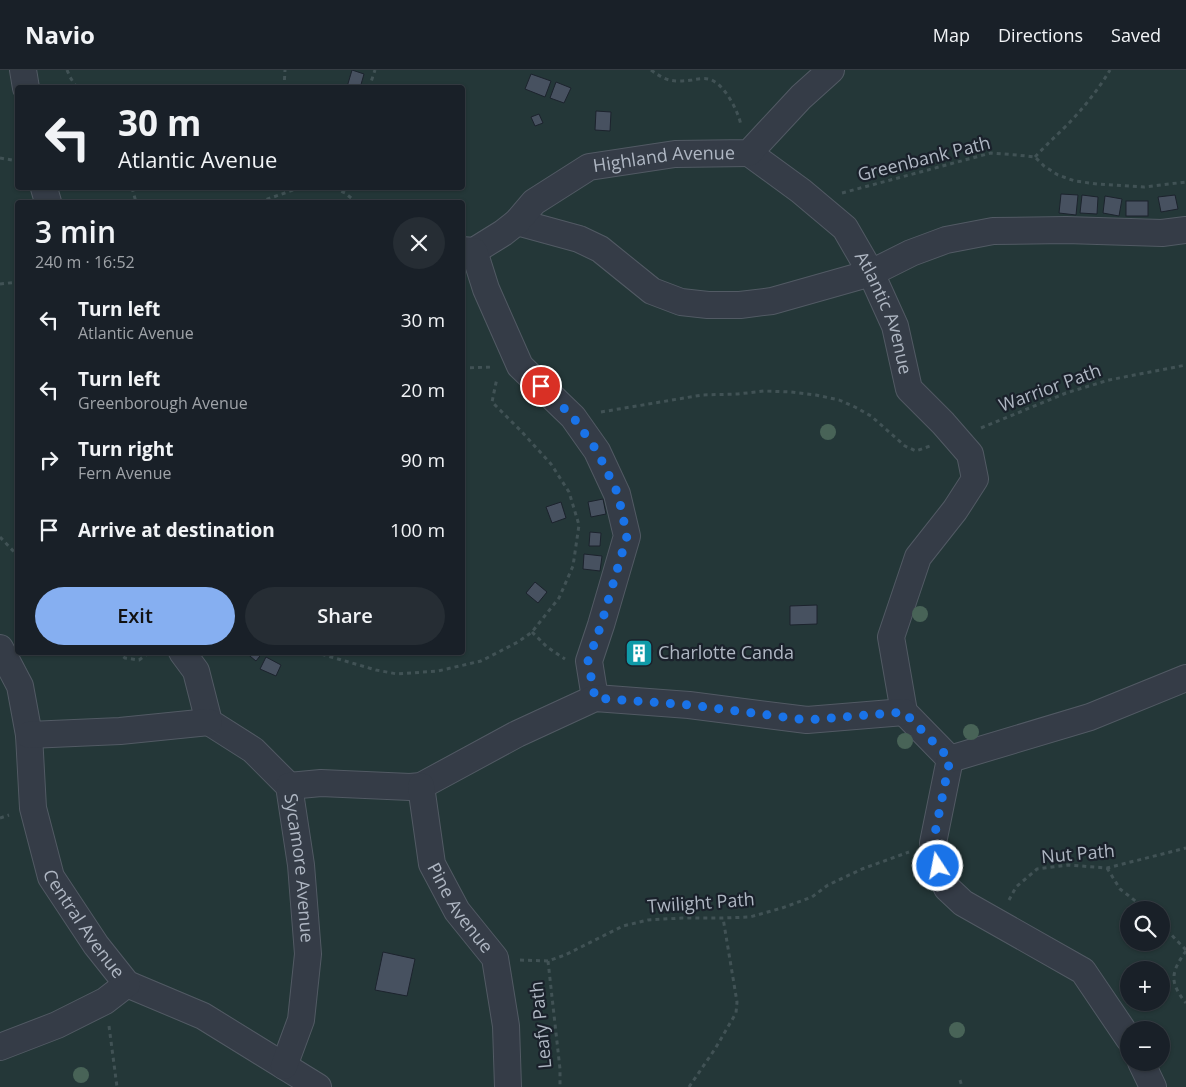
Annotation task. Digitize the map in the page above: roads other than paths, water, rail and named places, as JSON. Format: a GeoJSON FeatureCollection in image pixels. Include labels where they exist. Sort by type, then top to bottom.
{"type":"FeatureCollection","features":[{"type":"Feature","properties":{"kind":"lane"},"geometry":{"type":"LineString","coordinates":[[23,70],[26,85]]}},
{"type":"Feature","properties":{"kind":"lane","name":"Highland Avenue"},"geometry":{"type":"LineString","coordinates":[[468,251],[517,222],[534,202],[589,167],[675,154],[749,153],[801,97],[831,70]]}},
{"type":"Feature","properties":{"kind":"lane","name":"Atlantic Avenue"},"geometry":{"type":"LineString","coordinates":[[749,153],[801,191],[844,228],[871,273],[895,326],[909,389],[970,454],[975,478],[955,510],[918,558],[891,637],[904,712]]}},
{"type":"Feature","properties":{"kind":"lane"},"geometry":{"type":"LineString","coordinates":[[517,222],[586,242],[600,249],[652,290],[681,302],[708,305],[740,305],[772,301],[871,273],[911,253],[946,240],[993,231],[1066,230],[1162,233],[1186,230]]}},
{"type":"Feature","properties":{"kind":"lane"},"geometry":{"type":"LineString","coordinates":[[468,251],[520,366],[573,417],[597,451],[618,494],[627,536],[601,625],[588,661],[595,698]]}},
{"type":"Feature","properties":{"kind":"lane","name":"Central Avenue"},"geometry":{"type":"LineString","coordinates":[[0,648],[20,686],[29,734],[33,808],[51,876],[96,945],[127,984],[203,1016],[318,1087]]}},
{"type":"Feature","properties":{"kind":"lane"},"geometry":{"type":"LineString","coordinates":[[29,734],[120,731],[209,722],[196,672],[184,655]]}},
{"type":"Feature","properties":{"kind":"lane"},"geometry":{"type":"LineString","coordinates":[[950,759],[1090,717],[1186,678]]}},
{"type":"Feature","properties":{"kind":"lane"},"geometry":{"type":"LineString","coordinates":[[289,786],[320,783],[420,786],[517,734],[595,698],[690,705],[807,720],[904,712],[950,759]]}},
{"type":"Feature","properties":{"kind":"lane","name":"Sycamore Avenue"},"geometry":{"type":"LineString","coordinates":[[209,722],[253,750],[289,786],[301,865],[308,954],[301,1020],[284,1066]]}},
{"type":"Feature","properties":{"kind":"lane"},"geometry":{"type":"LineString","coordinates":[[950,759],[933,843],[938,866],[948,888],[963,903],[1083,971],[1120,1026]]}},
{"type":"Feature","properties":{"kind":"lane","name":"Pine Avenue"},"geometry":{"type":"LineString","coordinates":[[420,786],[432,864],[457,911],[495,958],[506,1026],[508,1087]]}},
{"type":"Feature","properties":{"kind":"lane"},"geometry":{"type":"LineString","coordinates":[[0,1047],[57,1025],[106,1000],[127,984]]}},
{"type":"Feature","properties":{"kind":"lane"},"geometry":{"type":"LineString","coordinates":[[1145,1071],[1153,1087]]}},
{"type":"Feature","properties":{"kind":"place","name":"Charlotte Canda"},"geometry":{"type":"Point","coordinates":[639,653]}}]}
